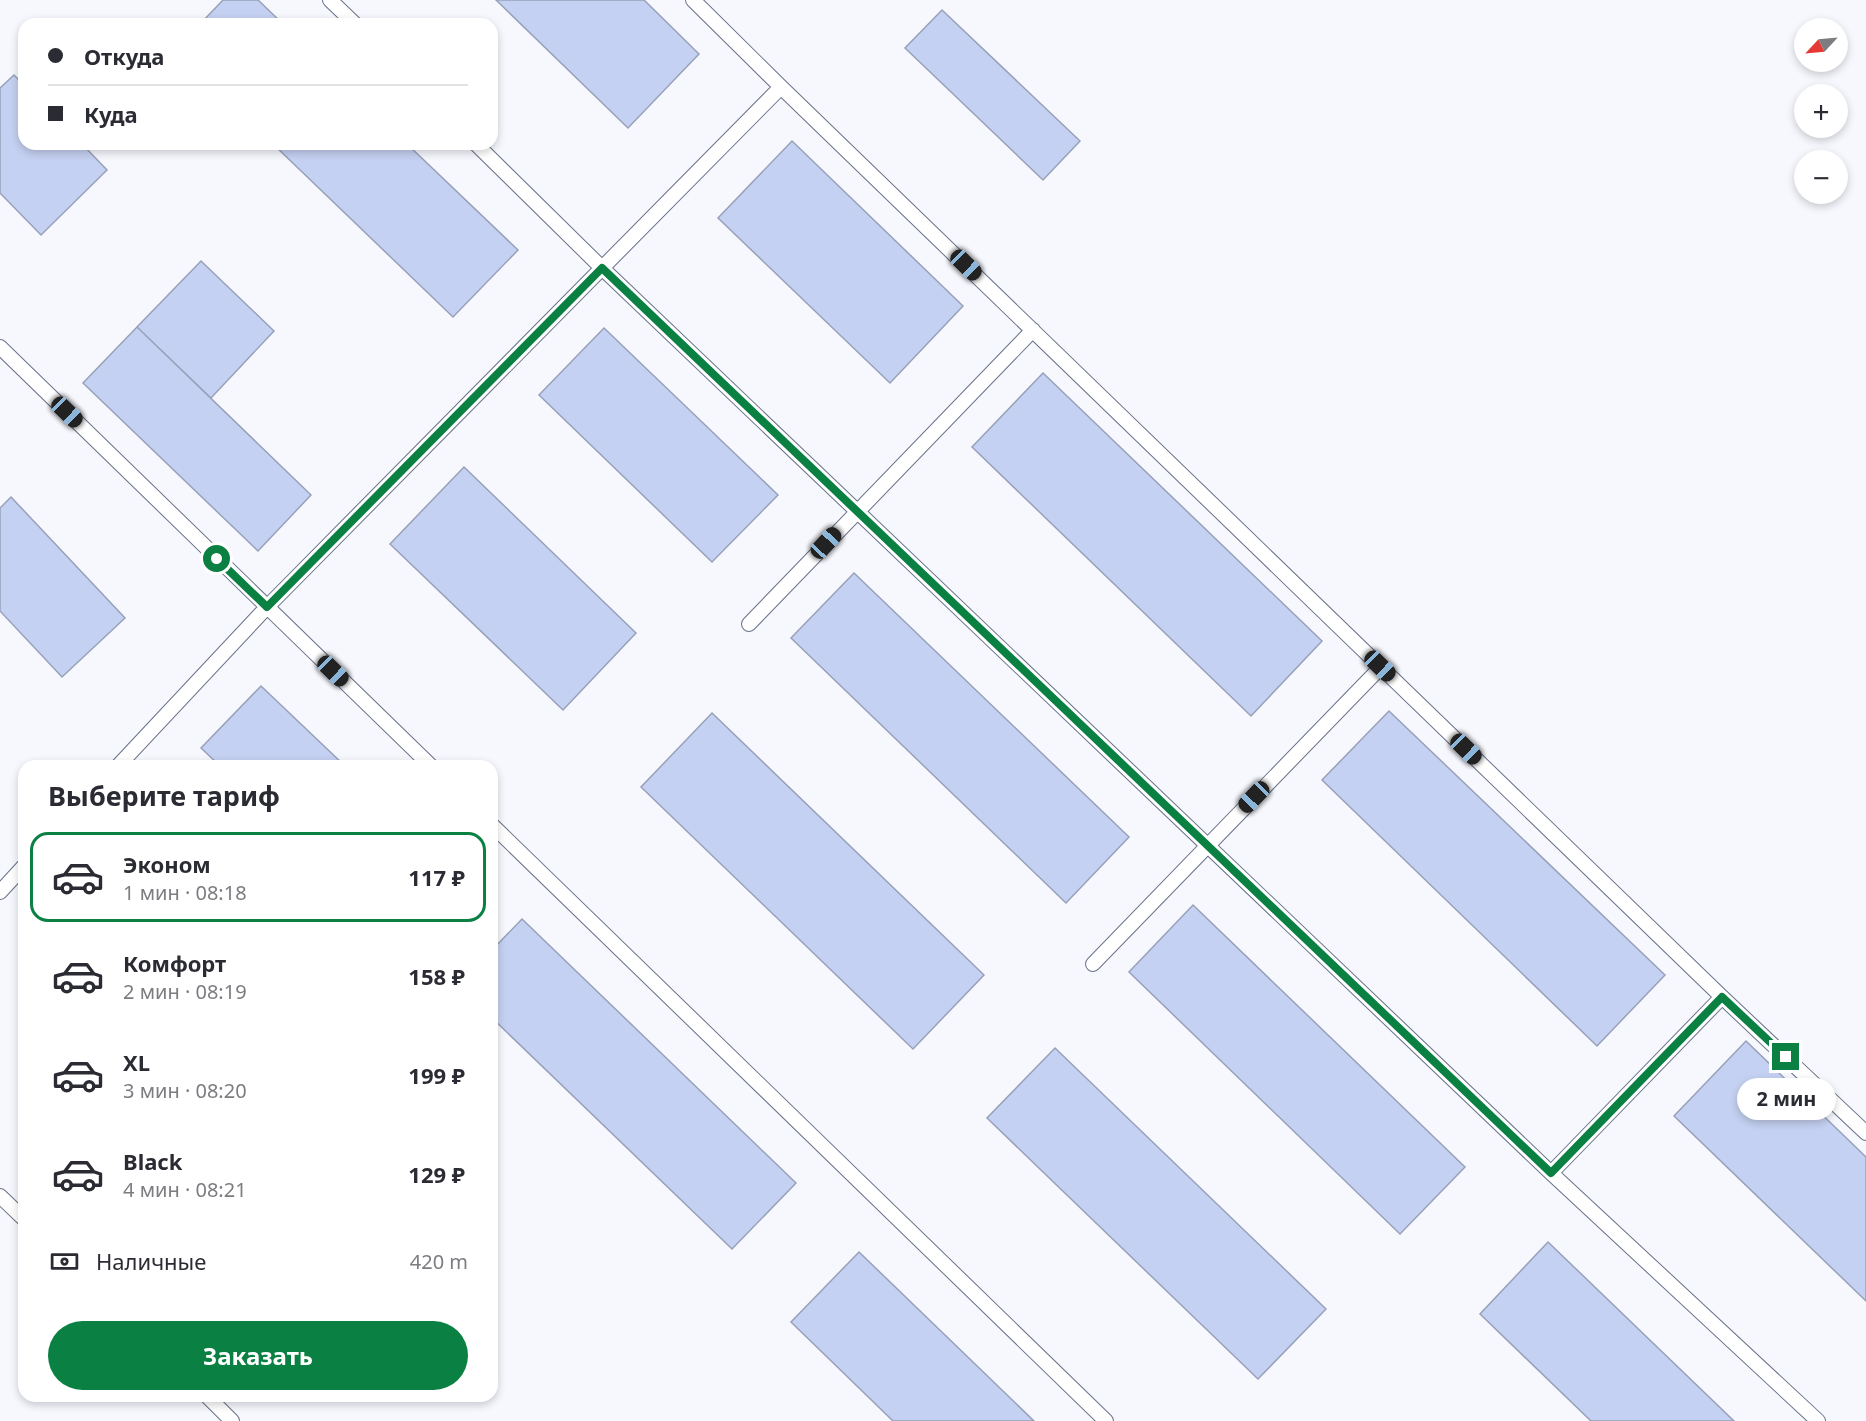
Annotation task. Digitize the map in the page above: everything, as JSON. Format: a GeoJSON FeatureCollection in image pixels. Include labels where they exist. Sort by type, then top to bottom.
{"type":"FeatureCollection","features":[{"type":"Feature","properties":{"kind":"lane"},"geometry":{"type":"LineString","coordinates":[[330,0],[349,18]]}},
{"type":"Feature","properties":{"kind":"lane"},"geometry":{"type":"LineString","coordinates":[[693,0],[1722,997],[1866,1133]]}},
{"type":"Feature","properties":{"kind":"lane"},"geometry":{"type":"LineString","coordinates":[[124,760],[267,607],[781,87]]}},
{"type":"Feature","properties":{"kind":"lane"},"geometry":{"type":"LineString","coordinates":[[482,150],[602,268],[1207,846],[1551,1173],[1818,1421]]}},
{"type":"Feature","properties":{"kind":"lane"},"geometry":{"type":"LineString","coordinates":[[749,624],[1033,330]]}},
{"type":"Feature","properties":{"kind":"lane"},"geometry":{"type":"LineString","coordinates":[[0,347],[425,760]]}},
{"type":"Feature","properties":{"kind":"lane"},"geometry":{"type":"LineString","coordinates":[[1093,964],[1380,666]]}},
{"type":"Feature","properties":{"kind":"lane"},"geometry":{"type":"LineString","coordinates":[[498,831],[1106,1421]]}},
{"type":"Feature","properties":{"kind":"lane"},"geometry":{"type":"LineString","coordinates":[[0,892],[18,872]]}},
{"type":"Feature","properties":{"kind":"lane"},"geometry":{"type":"LineString","coordinates":[[1551,1173],[1722,997]]}},
{"type":"Feature","properties":{"kind":"lane"},"geometry":{"type":"LineString","coordinates":[[0,1196],[18,1213]]}},
{"type":"Feature","properties":{"kind":"lane"},"geometry":{"type":"LineString","coordinates":[[213,1402],[232,1421]]}},
{"type":"Feature","properties":{"kind":"building"},"geometry":{"type":"Polygon","coordinates":[[[223,0],[258,0],[277,18],[206,18],[223,0]]]}},
{"type":"Feature","properties":{"kind":"building"},"geometry":{"type":"Polygon","coordinates":[[[496,0],[644,0],[699,54],[628,128],[496,0]]]}},
{"type":"Feature","properties":{"kind":"building"},"geometry":{"type":"Polygon","coordinates":[[[942,10],[1080,141],[1043,180],[905,48],[942,10]]]}},
{"type":"Feature","properties":{"kind":"building"},"geometry":{"type":"Polygon","coordinates":[[[14,75],[18,79],[18,150],[88,150],[107,170],[41,235],[0,193],[0,88],[14,75]]]}},
{"type":"Feature","properties":{"kind":"building"},"geometry":{"type":"Polygon","coordinates":[[[792,141],[963,306],[890,383],[718,218],[792,141]]]}},
{"type":"Feature","properties":{"kind":"building"},"geometry":{"type":"Polygon","coordinates":[[[279,150],[413,150],[518,250],[453,317],[279,150]]]}},
{"type":"Feature","properties":{"kind":"building"},"geometry":{"type":"Polygon","coordinates":[[[201,261],[274,331],[211,398],[137,327],[201,261]]]}},
{"type":"Feature","properties":{"kind":"building"},"geometry":{"type":"Polygon","coordinates":[[[137,327],[311,495],[258,551],[83,383],[137,327]]]}},
{"type":"Feature","properties":{"kind":"building"},"geometry":{"type":"Polygon","coordinates":[[[604,328],[778,495],[712,562],[539,395],[604,328]]]}},
{"type":"Feature","properties":{"kind":"building"},"geometry":{"type":"Polygon","coordinates":[[[1043,373],[1322,641],[1251,716],[972,447],[1043,373]]]}},
{"type":"Feature","properties":{"kind":"building"},"geometry":{"type":"Polygon","coordinates":[[[464,467],[636,633],[563,710],[390,544],[464,467]]]}},
{"type":"Feature","properties":{"kind":"building"},"geometry":{"type":"Polygon","coordinates":[[[11,497],[125,618],[62,677],[0,611],[0,508],[11,497]]]}},
{"type":"Feature","properties":{"kind":"building"},"geometry":{"type":"Polygon","coordinates":[[[854,573],[1129,837],[1066,903],[791,638],[854,573]]]}},
{"type":"Feature","properties":{"kind":"building"},"geometry":{"type":"Polygon","coordinates":[[[261,686],[339,760],[214,760],[201,748],[261,686]]]}},
{"type":"Feature","properties":{"kind":"building"},"geometry":{"type":"Polygon","coordinates":[[[1389,711],[1665,975],[1597,1046],[1322,780],[1389,711]]]}},
{"type":"Feature","properties":{"kind":"building"},"geometry":{"type":"Polygon","coordinates":[[[712,713],[984,975],[913,1049],[641,787],[712,713]]]}},
{"type":"Feature","properties":{"kind":"building"},"geometry":{"type":"Polygon","coordinates":[[[1193,905],[1465,1167],[1400,1234],[1129,972],[1193,905]]]}},
{"type":"Feature","properties":{"kind":"building"},"geometry":{"type":"Polygon","coordinates":[[[522,919],[796,1183],[732,1249],[498,1024],[498,944],[522,919]]]}},
{"type":"Feature","properties":{"kind":"building"},"geometry":{"type":"Polygon","coordinates":[[[1746,1041],[1866,1157],[1866,1301],[1674,1116],[1746,1041]]]}},
{"type":"Feature","properties":{"kind":"building"},"geometry":{"type":"Polygon","coordinates":[[[1055,1048],[1326,1309],[1258,1379],[987,1118],[1055,1048]]]}},
{"type":"Feature","properties":{"kind":"building"},"geometry":{"type":"Polygon","coordinates":[[[1548,1242],[1734,1421],[1591,1421],[1480,1314],[1548,1242]]]}},
{"type":"Feature","properties":{"kind":"building"},"geometry":{"type":"Polygon","coordinates":[[[859,1252],[1034,1421],[893,1421],[791,1322],[859,1252]]]}},
{"type":"Feature","properties":{"kind":"route"},"geometry":{"type":"LineString","coordinates":[[217,559],[267,607],[602,268],[1551,1173],[1722,997],[1786,1057]]}}]}
